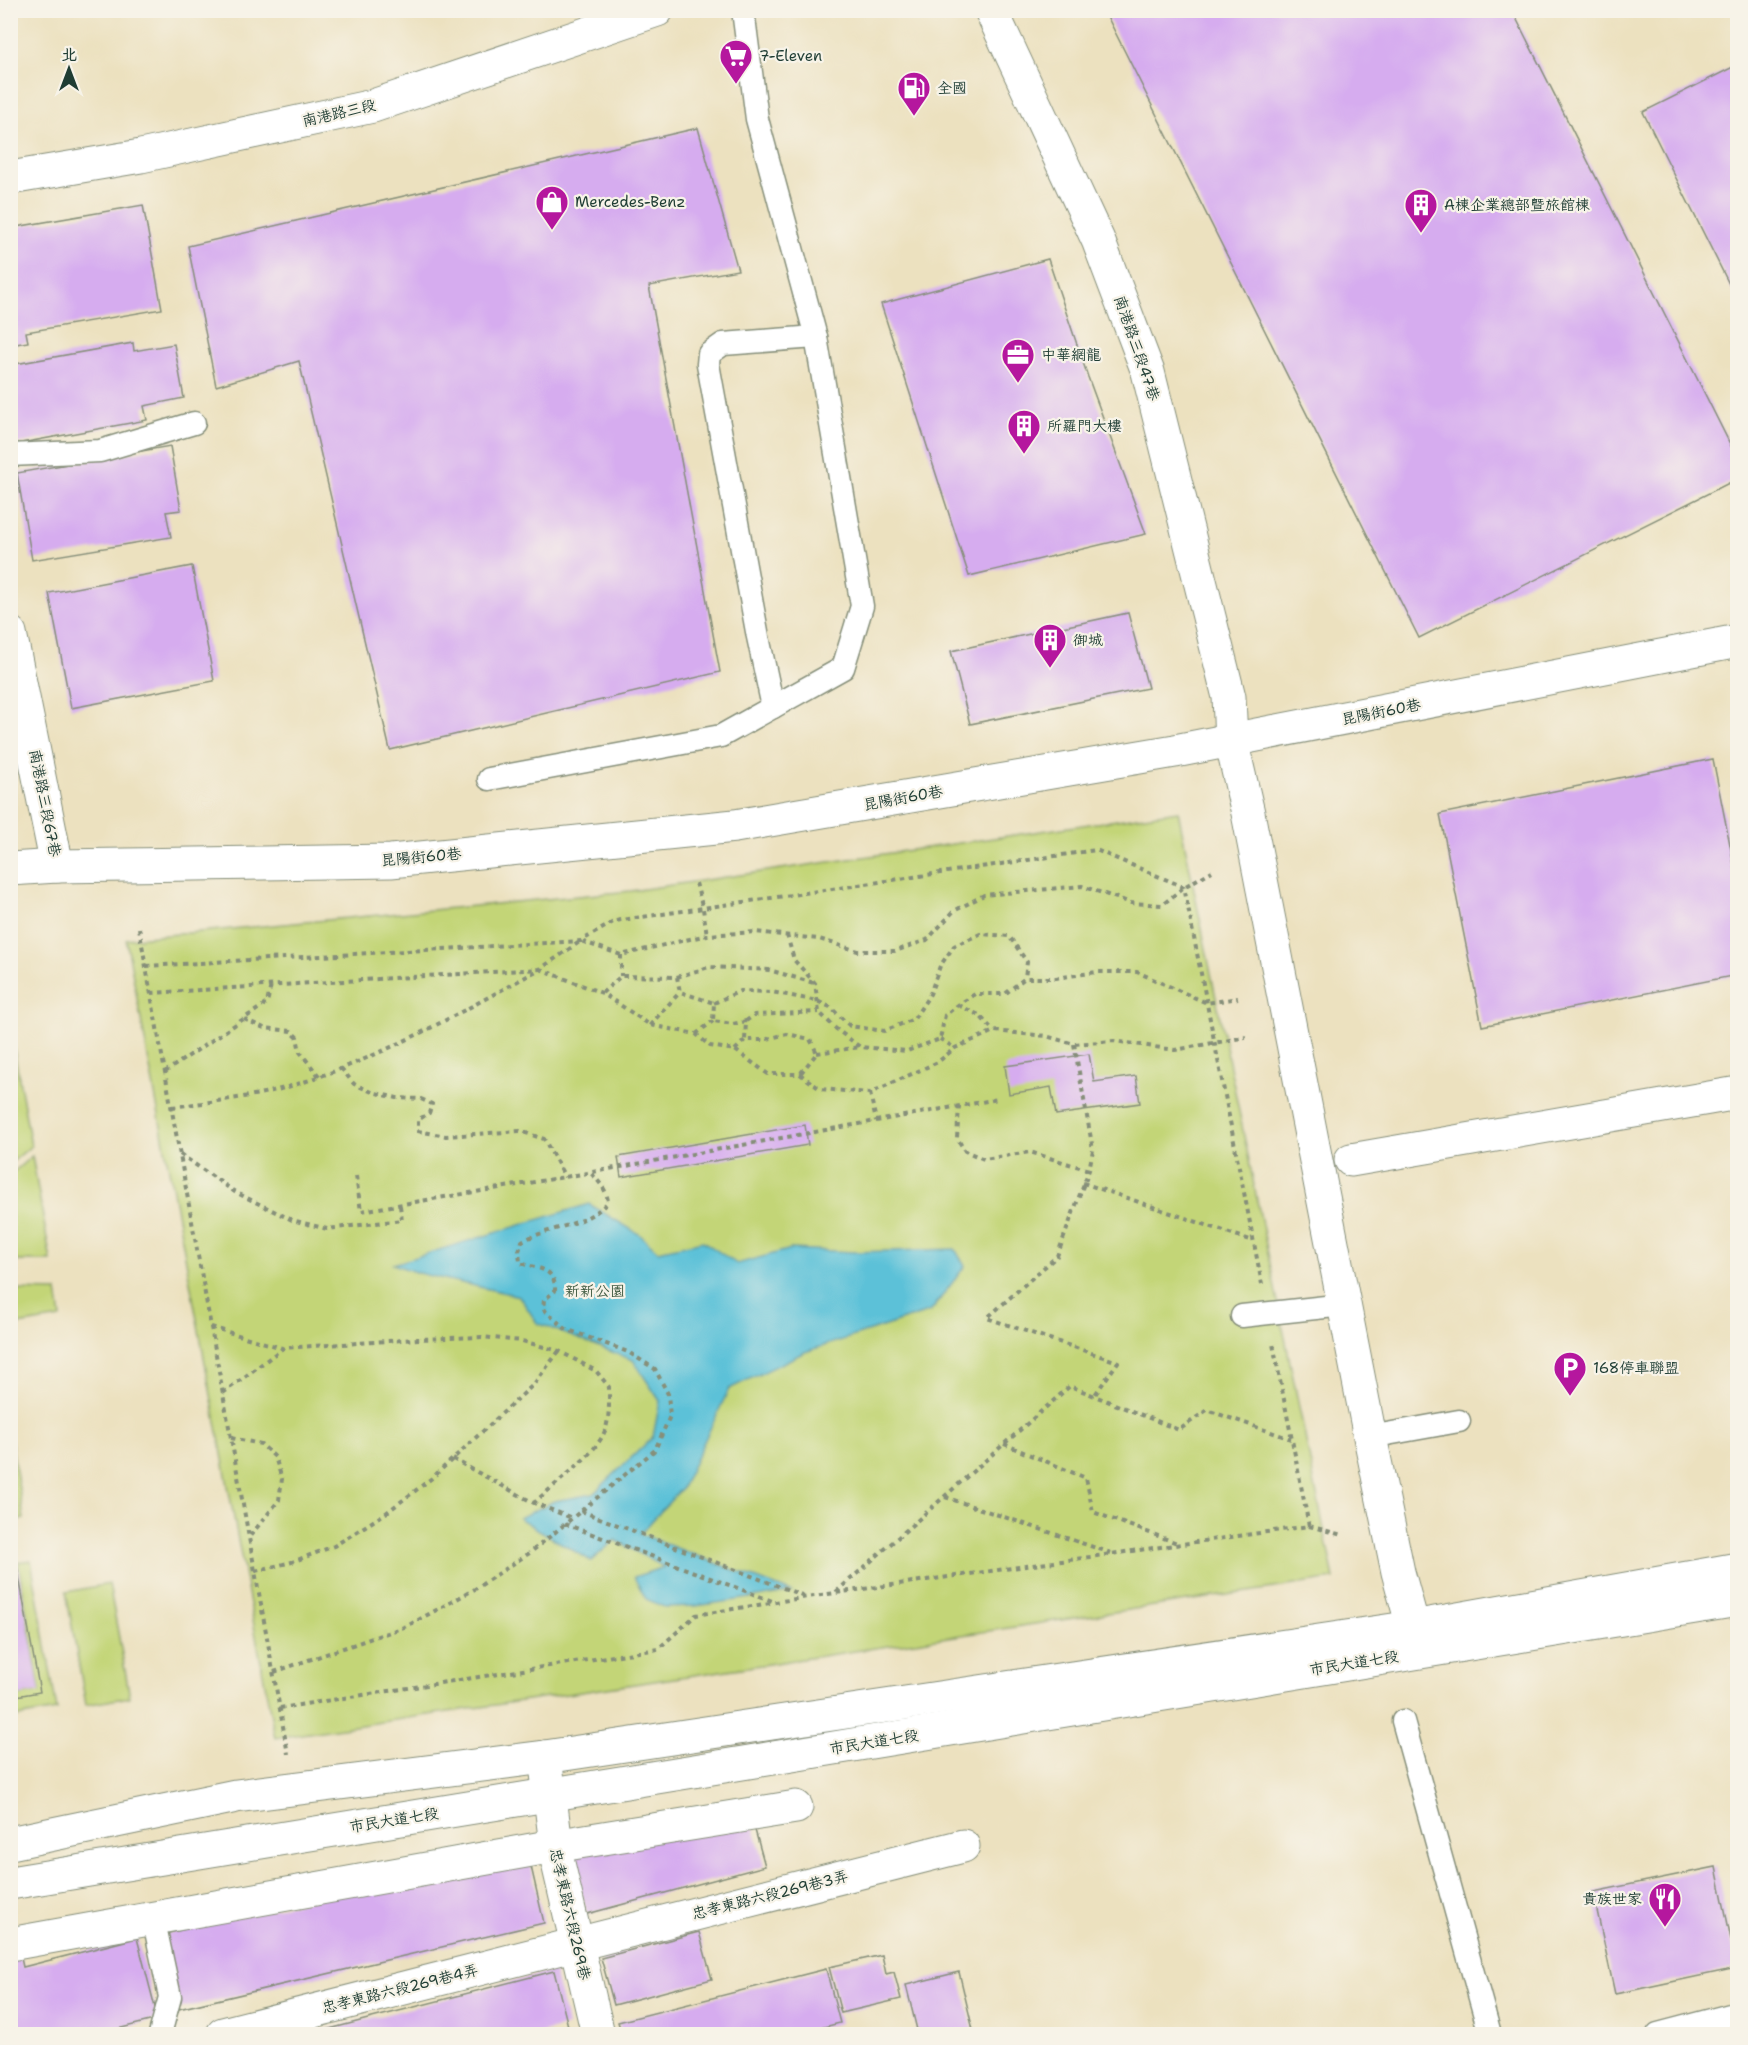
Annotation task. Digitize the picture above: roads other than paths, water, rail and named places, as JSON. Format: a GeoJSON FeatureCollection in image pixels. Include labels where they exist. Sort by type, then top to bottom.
{"type":"FeatureCollection","features":[{"type":"Feature","properties":{"kind":"street","name":"南港路三段"},"geometry":{"type":"LineString","coordinates":[[10,178],[141,156],[373,106],[657,10]]}},
{"type":"Feature","properties":{"kind":"street","name":"南港路三段47巷"},"geometry":{"type":"LineString","coordinates":[[991,10],[1098,240],[1148,372],[1229,697],[1231,740],[1248,813],[1370,1437],[1398,1572],[1413,1628]]}},
{"type":"Feature","properties":{"kind":"street","name":"南港路三段67巷"},"geometry":{"type":"LineString","coordinates":[[10,633],[57,866]]}},
{"type":"Feature","properties":{"kind":"street","name":"昆陽街60巷"},"geometry":{"type":"LineString","coordinates":[[10,869],[57,866],[391,861],[735,826],[1231,740],[1737,641]]}},
{"type":"Feature","properties":{"kind":"street"},"geometry":{"type":"LineString","coordinates":[[1351,1160],[1737,1094]]}},
{"type":"Feature","properties":{"kind":"street","name":"市民大道七段"},"geometry":{"type":"LineString","coordinates":[[10,1843],[236,1796],[545,1757],[1413,1628],[1737,1569]]}},
{"type":"Feature","properties":{"kind":"street","name":"市民大道七段"},"geometry":{"type":"LineString","coordinates":[[10,1883],[1737,1600]]}},
{"type":"Feature","properties":{"kind":"street","name":"忠孝東路六段269巷"},"geometry":{"type":"LineString","coordinates":[[545,1757],[554,1846],[598,2034]]}},
{"type":"Feature","properties":{"kind":"street"},"geometry":{"type":"LineString","coordinates":[[10,1944],[554,1846],[796,1807]]}},
{"type":"Feature","properties":{"kind":"street","name":"忠孝東路六段269巷3弄"},"geometry":{"type":"LineString","coordinates":[[577,1944],[963,1846]]}},
{"type":"Feature","properties":{"kind":"street","name":"忠孝東路六段269巷4弄"},"geometry":{"type":"LineString","coordinates":[[223,2034],[577,1944]]}},
{"type":"Feature","properties":{"kind":"lane"},"geometry":{"type":"LineString","coordinates":[[489,779],[722,736],[843,668],[862,606],[816,337],[757,119],[743,10]]}},
{"type":"Feature","properties":{"kind":"lane"},"geometry":{"type":"LineString","coordinates":[[773,707],[708,364],[709,354],[723,344],[816,337]]}},
{"type":"Feature","properties":{"kind":"lane"},"geometry":{"type":"LineString","coordinates":[[10,455],[100,451],[194,423]]}},
{"type":"Feature","properties":{"kind":"lane"},"geometry":{"type":"LineString","coordinates":[[1242,1316],[1344,1305]]}},
{"type":"Feature","properties":{"kind":"lane"},"geometry":{"type":"LineString","coordinates":[[1370,1437],[1458,1421]]}},
{"type":"Feature","properties":{"kind":"lane"},"geometry":{"type":"LineString","coordinates":[[1403,1721],[1490,2034]]}},
{"type":"Feature","properties":{"kind":"lane"},"geometry":{"type":"LineString","coordinates":[[153,1917],[170,1997],[160,2034]]}},
{"type":"Feature","properties":{"kind":"lane"},"geometry":{"type":"LineString","coordinates":[[1658,2034],[1737,2013]]}},
{"type":"Feature","properties":{"kind":"water"},"geometry":{"type":"Polygon","coordinates":[[[589,1204],[639,1234],[658,1251],[703,1241],[737,1264],[791,1249],[854,1252],[955,1249],[965,1266],[931,1311],[805,1352],[729,1389],[682,1488],[640,1534],[791,1592],[696,1606],[664,1607],[646,1599],[634,1577],[664,1567],[615,1540],[591,1561],[519,1518],[554,1501],[593,1494],[653,1437],[660,1401],[633,1360],[537,1323],[519,1296],[418,1273],[393,1264],[589,1204]]]}},
{"type":"Feature","properties":{"kind":"place","name":"7-Eleven"},"geometry":{"type":"Point","coordinates":[736,85]}},
{"type":"Feature","properties":{"kind":"place","name":"全國"},"geometry":{"type":"Point","coordinates":[914,117]}},
{"type":"Feature","properties":{"kind":"place","name":"Mercedes-Benz"},"geometry":{"type":"Point","coordinates":[552,231]}},
{"type":"Feature","properties":{"kind":"place","name":"A棟企業總部暨旅館棟"},"geometry":{"type":"Point","coordinates":[1421,234]}},
{"type":"Feature","properties":{"kind":"place","name":"中華網龍"},"geometry":{"type":"Point","coordinates":[1018,384]}},
{"type":"Feature","properties":{"kind":"place","name":"所羅門大樓"},"geometry":{"type":"Point","coordinates":[1024,455]}},
{"type":"Feature","properties":{"kind":"place","name":"御城"},"geometry":{"type":"Point","coordinates":[1050,669]}},
{"type":"Feature","properties":{"kind":"place","name":"168停車聯盟"},"geometry":{"type":"Point","coordinates":[1570,1397]}},
{"type":"Feature","properties":{"kind":"place","name":"貴族世家"},"geometry":{"type":"Point","coordinates":[1665,1928]}},
{"type":"Feature","properties":{"kind":"park label","name":"新新公園"},"geometry":{"type":"Point","coordinates":[595,1291]}}]}
